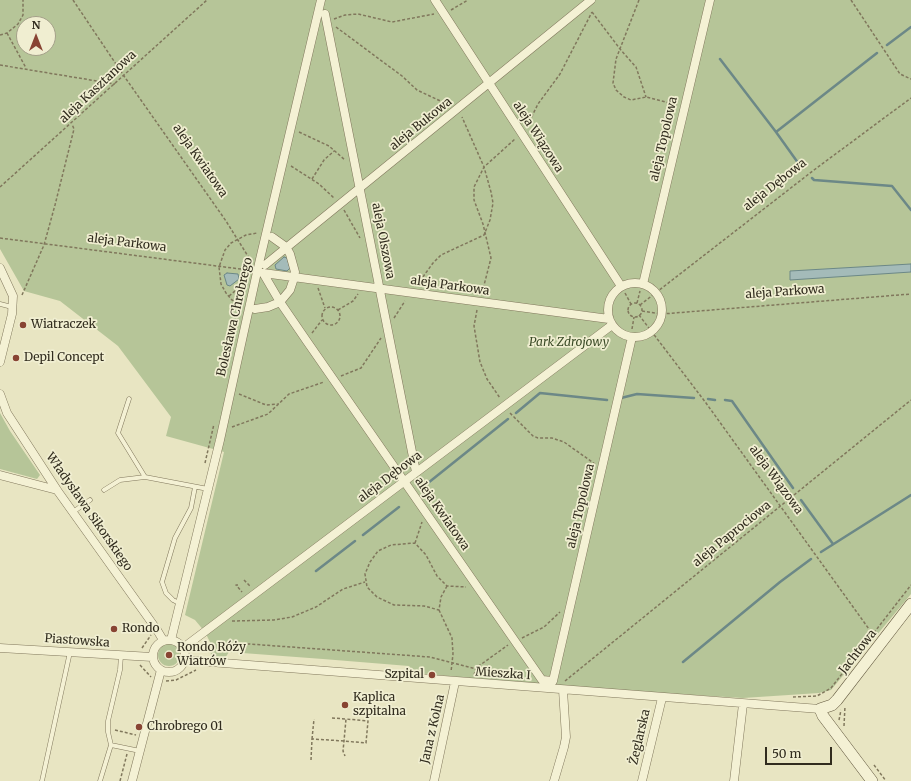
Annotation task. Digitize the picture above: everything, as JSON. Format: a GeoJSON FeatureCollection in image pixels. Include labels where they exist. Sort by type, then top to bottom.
{"type":"FeatureCollection","features":[{"type":"Feature","properties":{"kind":"street","name":"Bolesława Chrobrego"},"geometry":{"type":"LineString","coordinates":[[167,640],[179,603],[208,489],[321,0]]}},
{"type":"Feature","properties":{"kind":"street","name":"aleja Wiązowa"},"geometry":{"type":"LineString","coordinates":[[435,0],[621,286]]}},
{"type":"Feature","properties":{"kind":"street","name":"aleja Topolowa"},"geometry":{"type":"LineString","coordinates":[[643,284],[710,0]]}},
{"type":"Feature","properties":{"kind":"street","name":"aleja Bukowa"},"geometry":{"type":"LineString","coordinates":[[264,269],[287,248],[458,110],[588,2]]}},
{"type":"Feature","properties":{"kind":"street","name":"aleja Olszowa"},"geometry":{"type":"LineString","coordinates":[[327,19],[416,472]]}},
{"type":"Feature","properties":{"kind":"street"},"geometry":{"type":"LineString","coordinates":[[255,309],[268,307],[280,302],[290,290],[294,277],[294,262],[287,248],[272,236]]}},
{"type":"Feature","properties":{"kind":"street"},"geometry":{"type":"LineString","coordinates":[[0,268],[13,296],[13,307],[0,362]]}},
{"type":"Feature","properties":{"kind":"street","name":"aleja Parkowa"},"geometry":{"type":"LineString","coordinates":[[264,269],[294,277],[479,302],[610,322]]}},
{"type":"Feature","properties":{"kind":"street","name":"aleja Kwiatowa"},"geometry":{"type":"LineString","coordinates":[[264,269],[280,302],[332,379],[542,680],[553,681]]}},
{"type":"Feature","properties":{"kind":"street"},"geometry":{"type":"LineString","coordinates":[[635,282],[643,284],[656,293],[662,306],[662,314],[658,324],[651,332],[638,337],[632,337],[617,331],[610,322],[608,304],[611,297],[621,286],[635,282]]}},
{"type":"Feature","properties":{"kind":"street","name":"aleja Dębowa"},"geometry":{"type":"LineString","coordinates":[[183,648],[504,406],[610,322]]}},
{"type":"Feature","properties":{"kind":"street","name":"aleja Topolowa"},"geometry":{"type":"LineString","coordinates":[[553,681],[632,337]]}},
{"type":"Feature","properties":{"kind":"street","name":"Władysława Sikorskiego"},"geometry":{"type":"LineString","coordinates":[[0,394],[7,413],[57,490],[167,640]]}},
{"type":"Feature","properties":{"kind":"street"},"geometry":{"type":"LineString","coordinates":[[0,475],[57,490]]}},
{"type":"Feature","properties":{"kind":"street","name":"Jachtowa"},"geometry":{"type":"LineString","coordinates":[[820,709],[832,705],[843,697],[911,604]]}},
{"type":"Feature","properties":{"kind":"street"},"geometry":{"type":"LineString","coordinates":[[167,640],[176,642],[183,648],[184,660],[180,668],[173,671],[161,670],[155,665],[152,657],[154,649],[167,640]]}},
{"type":"Feature","properties":{"kind":"street","name":"Piastowska"},"geometry":{"type":"LineString","coordinates":[[0,648],[152,657]]}},
{"type":"Feature","properties":{"kind":"street","name":"Mieszka I"},"geometry":{"type":"LineString","coordinates":[[184,660],[453,682],[563,686],[662,698],[820,709]]}},
{"type":"Feature","properties":{"kind":"street"},"geometry":{"type":"LineString","coordinates":[[132,781],[161,670]]}},
{"type":"Feature","properties":{"kind":"street","name":"Jana z Kolna"},"geometry":{"type":"LineString","coordinates":[[434,781],[453,682]]}},
{"type":"Feature","properties":{"kind":"street"},"geometry":{"type":"LineString","coordinates":[[554,781],[565,742],[563,686]]}},
{"type":"Feature","properties":{"kind":"street","name":"Żeglarska"},"geometry":{"type":"LineString","coordinates":[[642,781],[662,698]]}},
{"type":"Feature","properties":{"kind":"street"},"geometry":{"type":"LineString","coordinates":[[734,781],[743,704]]}},
{"type":"Feature","properties":{"kind":"street"},"geometry":{"type":"LineString","coordinates":[[820,709],[823,716],[867,779]]}},
{"type":"Feature","properties":{"kind":"lane"},"geometry":{"type":"LineString","coordinates":[[0,304],[13,307]]}},
{"type":"Feature","properties":{"kind":"lane"},"geometry":{"type":"LineString","coordinates":[[129,399],[118,432],[145,477]]}},
{"type":"Feature","properties":{"kind":"lane"},"geometry":{"type":"LineString","coordinates":[[104,490],[120,480],[145,477],[208,489]]}},
{"type":"Feature","properties":{"kind":"lane"},"geometry":{"type":"LineString","coordinates":[[179,603],[173,600],[166,593],[162,582],[175,538],[190,508],[195,487]]}},
{"type":"Feature","properties":{"kind":"lane"},"geometry":{"type":"LineString","coordinates":[[73,512],[90,500]]}},
{"type":"Feature","properties":{"kind":"lane"},"geometry":{"type":"LineString","coordinates":[[42,781],[70,652]]}},
{"type":"Feature","properties":{"kind":"lane"},"geometry":{"type":"LineString","coordinates":[[100,781],[111,745],[108,728],[122,655]]}},
{"type":"Feature","properties":{"kind":"lane"},"geometry":{"type":"LineString","coordinates":[[111,745],[140,751]]}},
{"type":"Feature","properties":{"kind":"path"},"geometry":{"type":"LineString","coordinates":[[0,35],[7,33],[18,24],[23,15],[23,0]]}},
{"type":"Feature","properties":{"kind":"path","name":"aleja Kwiatowa"},"geometry":{"type":"LineString","coordinates":[[73,0],[124,76],[175,146],[252,262]]}},
{"type":"Feature","properties":{"kind":"path","name":"aleja Kasztanowa"},"geometry":{"type":"LineString","coordinates":[[0,187],[72,124],[164,37],[207,0]]}},
{"type":"Feature","properties":{"kind":"path"},"geometry":{"type":"LineString","coordinates":[[327,19],[358,14],[392,22],[444,13],[468,0]]}},
{"type":"Feature","properties":{"kind":"path"},"geometry":{"type":"LineString","coordinates":[[639,0],[620,49],[613,75],[613,83],[616,90],[624,97],[631,100],[646,97],[684,107]]}},
{"type":"Feature","properties":{"kind":"path"},"geometry":{"type":"LineString","coordinates":[[851,0],[900,74],[911,79]]}},
{"type":"Feature","properties":{"kind":"path"},"geometry":{"type":"LineString","coordinates":[[588,2],[592,12],[620,49],[636,67],[646,97]]}},
{"type":"Feature","properties":{"kind":"path"},"geometry":{"type":"LineString","coordinates":[[592,12],[560,74],[538,104],[527,126],[521,134],[484,167],[476,181],[474,200],[490,263],[474,326],[480,362],[487,379],[504,406],[518,423],[533,436],[538,438],[552,438],[564,442],[602,468]]}},
{"type":"Feature","properties":{"kind":"path"},"geometry":{"type":"LineString","coordinates":[[227,428],[268,414],[294,392],[355,372],[362,368],[388,327],[436,258],[446,252],[484,236],[490,220],[493,203],[484,167],[458,110],[445,102],[417,90],[402,76],[327,19]]}},
{"type":"Feature","properties":{"kind":"path"},"geometry":{"type":"LineString","coordinates":[[7,33],[27,69]]}},
{"type":"Feature","properties":{"kind":"path"},"geometry":{"type":"LineString","coordinates":[[0,65],[115,84]]}},
{"type":"Feature","properties":{"kind":"path","name":"aleja Dębowa"},"geometry":{"type":"LineString","coordinates":[[640,305],[814,170],[911,98]]}},
{"type":"Feature","properties":{"kind":"path"},"geometry":{"type":"LineString","coordinates":[[22,294],[44,244],[67,162],[74,129],[72,124]]}},
{"type":"Feature","properties":{"kind":"path"},"geometry":{"type":"LineString","coordinates":[[297,131],[313,138],[334,151],[358,172]]}},
{"type":"Feature","properties":{"kind":"path"},"geometry":{"type":"LineString","coordinates":[[312,179],[324,160],[334,151]]}},
{"type":"Feature","properties":{"kind":"path"},"geometry":{"type":"LineString","coordinates":[[242,306],[228,296],[221,284],[219,267],[225,250],[237,239],[246,235],[259,234]]}},
{"type":"Feature","properties":{"kind":"path","name":"aleja Parkowa"},"geometry":{"type":"LineString","coordinates":[[0,238],[250,270]]}},
{"type":"Feature","properties":{"kind":"path"},"geometry":{"type":"LineString","coordinates":[[228,296],[248,280]]}},
{"type":"Feature","properties":{"kind":"path"},"geometry":{"type":"LineString","coordinates":[[317,280],[319,293],[325,308]]}},
{"type":"Feature","properties":{"kind":"path"},"geometry":{"type":"LineString","coordinates":[[637,303],[643,284]]}},
{"type":"Feature","properties":{"kind":"path"},"geometry":{"type":"LineString","coordinates":[[325,308],[338,310],[353,301],[364,286]]}},
{"type":"Feature","properties":{"kind":"path"},"geometry":{"type":"LineString","coordinates":[[621,286],[631,304]]}},
{"type":"Feature","properties":{"kind":"path","name":"aleja Parkowa"},"geometry":{"type":"LineString","coordinates":[[642,311],[662,314],[911,294]]}},
{"type":"Feature","properties":{"kind":"path"},"geometry":{"type":"LineString","coordinates":[[637,303],[640,305],[642,311],[639,316],[634,317],[628,311],[628,307],[631,304],[637,303]]}},
{"type":"Feature","properties":{"kind":"path"},"geometry":{"type":"LineString","coordinates":[[323,320],[321,313],[325,308]]}},
{"type":"Feature","properties":{"kind":"path"},"geometry":{"type":"LineString","coordinates":[[323,320],[326,322],[338,323],[341,317],[338,310]]}},
{"type":"Feature","properties":{"kind":"path","name":"aleja Wiązowa"},"geometry":{"type":"LineString","coordinates":[[639,316],[706,404],[872,634],[881,643]]}},
{"type":"Feature","properties":{"kind":"path"},"geometry":{"type":"LineString","coordinates":[[632,337],[634,317]]}},
{"type":"Feature","properties":{"kind":"path"},"geometry":{"type":"LineString","coordinates":[[306,340],[323,320]]}},
{"type":"Feature","properties":{"kind":"path"},"geometry":{"type":"LineString","coordinates":[[236,392],[266,405],[280,404]]}},
{"type":"Feature","properties":{"kind":"path","name":"aleja Paprociowa"},"geometry":{"type":"LineString","coordinates":[[563,686],[574,671],[780,507],[911,400]]}},
{"type":"Feature","properties":{"kind":"path"},"geometry":{"type":"LineString","coordinates":[[415,543],[426,512]]}},
{"type":"Feature","properties":{"kind":"path"},"geometry":{"type":"LineString","coordinates":[[365,582],[370,562],[378,551],[391,545],[415,543]]}},
{"type":"Feature","properties":{"kind":"path"},"geometry":{"type":"LineString","coordinates":[[415,543],[426,555],[437,576],[447,586],[478,588]]}},
{"type":"Feature","properties":{"kind":"path"},"geometry":{"type":"LineString","coordinates":[[244,580],[250,586]]}},
{"type":"Feature","properties":{"kind":"path"},"geometry":{"type":"LineString","coordinates":[[218,622],[274,620],[292,617],[316,607],[343,589],[365,582]]}},
{"type":"Feature","properties":{"kind":"path"},"geometry":{"type":"LineString","coordinates":[[365,582],[377,597],[388,603],[424,606],[439,610]]}},
{"type":"Feature","properties":{"kind":"path"},"geometry":{"type":"LineString","coordinates":[[238,584],[242,592]]}},
{"type":"Feature","properties":{"kind":"path"},"geometry":{"type":"LineString","coordinates":[[793,697],[820,695],[827,691],[911,585]]}},
{"type":"Feature","properties":{"kind":"path"},"geometry":{"type":"LineString","coordinates":[[447,586],[441,597],[439,610],[452,638],[453,682]]}},
{"type":"Feature","properties":{"kind":"path"},"geometry":{"type":"LineString","coordinates":[[474,677],[476,668],[515,641],[544,627],[563,607]]}},
{"type":"Feature","properties":{"kind":"path"},"geometry":{"type":"LineString","coordinates":[[164,686],[165,681],[176,680],[197,669],[198,650],[193,641]]}},
{"type":"Feature","properties":{"kind":"path"},"geometry":{"type":"LineString","coordinates":[[198,650],[235,643],[430,657],[519,677]]}},
{"type":"Feature","properties":{"kind":"path"},"geometry":{"type":"LineString","coordinates":[[834,684],[843,697],[844,726]]}},
{"type":"Feature","properties":{"kind":"path"},"geometry":{"type":"LineString","coordinates":[[839,722],[843,697]]}},
{"type":"Feature","properties":{"kind":"path"},"geometry":{"type":"LineString","coordinates":[[312,739],[366,743],[368,721],[332,718]]}},
{"type":"Feature","properties":{"kind":"path"},"geometry":{"type":"LineString","coordinates":[[311,760],[314,719]]}},
{"type":"Feature","properties":{"kind":"path"},"geometry":{"type":"LineString","coordinates":[[345,756],[343,751],[346,719]]}},
{"type":"Feature","properties":{"kind":"path"},"geometry":{"type":"LineString","coordinates":[[108,728],[136,735]]}},
{"type":"Feature","properties":{"kind":"path"},"geometry":{"type":"LineString","coordinates":[[872,763],[886,781]]}},
{"type":"Feature","properties":{"kind":"green space","name":"Park Zdrojowy"},"geometry":{"type":"Polygon","coordinates":[[[0,0],[911,0],[911,594],[831,690],[819,693],[743,698],[593,689],[415,673],[409,666],[229,652],[225,658],[211,656],[210,642],[205,632],[195,620],[185,615],[224,452],[166,436],[171,417],[118,346],[60,301],[24,291],[0,249],[0,0]]]}},
{"type":"Feature","properties":{"kind":"green space"},"geometry":{"type":"Polygon","coordinates":[[[0,413],[10,431],[40,475],[37,479],[0,469],[0,413]]]}},
{"type":"Feature","properties":{"kind":"green space"},"geometry":{"type":"Polygon","coordinates":[[[169,644],[173,645],[179,651],[179,659],[173,665],[169,666],[165,665],[159,659],[158,655],[159,651],[165,645],[169,644]]]}},
{"type":"Feature","properties":{"kind":"water"},"geometry":{"type":"Polygon","coordinates":[[[284,257],[287,258],[290,268],[287,271],[276,269],[275,265],[284,257]]]}},
{"type":"Feature","properties":{"kind":"water"},"geometry":{"type":"Polygon","coordinates":[[[911,264],[911,272],[790,280],[790,271],[911,264]]]}},
{"type":"Feature","properties":{"kind":"water"},"geometry":{"type":"Polygon","coordinates":[[[227,273],[238,274],[239,279],[230,286],[227,285],[224,275],[227,273]]]}},
{"type":"Feature","properties":{"kind":"waterway"},"geometry":{"type":"LineString","coordinates":[[887,45],[911,27]]}},
{"type":"Feature","properties":{"kind":"waterway"},"geometry":{"type":"LineString","coordinates":[[801,167],[776,132],[877,53]]}},
{"type":"Feature","properties":{"kind":"waterway"},"geometry":{"type":"LineString","coordinates":[[720,59],[776,132]]}},
{"type":"Feature","properties":{"kind":"waterway"},"geometry":{"type":"LineString","coordinates":[[812,178],[814,180],[892,186],[911,210]]}},
{"type":"Feature","properties":{"kind":"waterway"},"geometry":{"type":"LineString","coordinates":[[516,413],[540,393],[607,400]]}},
{"type":"Feature","properties":{"kind":"waterway"},"geometry":{"type":"LineString","coordinates":[[621,398],[637,394],[694,398]]}},
{"type":"Feature","properties":{"kind":"waterway"},"geometry":{"type":"LineString","coordinates":[[708,399],[715,400]]}},
{"type":"Feature","properties":{"kind":"waterway"},"geometry":{"type":"LineString","coordinates":[[725,400],[732,401],[793,488]]}},
{"type":"Feature","properties":{"kind":"waterway"},"geometry":{"type":"LineString","coordinates":[[428,483],[508,419]]}},
{"type":"Feature","properties":{"kind":"waterway"},"geometry":{"type":"LineString","coordinates":[[821,552],[911,495]]}},
{"type":"Feature","properties":{"kind":"waterway"},"geometry":{"type":"LineString","coordinates":[[801,500],[833,544]]}},
{"type":"Feature","properties":{"kind":"waterway"},"geometry":{"type":"LineString","coordinates":[[363,535],[399,507]]}},
{"type":"Feature","properties":{"kind":"waterway"},"geometry":{"type":"LineString","coordinates":[[316,571],[355,541]]}},
{"type":"Feature","properties":{"kind":"waterway"},"geometry":{"type":"LineString","coordinates":[[683,662],[780,582],[811,559]]}},
{"type":"Feature","properties":{"kind":"place","name":"Wiatraczek"},"geometry":{"type":"Point","coordinates":[23,325]}},
{"type":"Feature","properties":{"kind":"place","name":"Depil Concept"},"geometry":{"type":"Point","coordinates":[16,358]}},
{"type":"Feature","properties":{"kind":"place","name":"Rondo"},"geometry":{"type":"Point","coordinates":[114,629]}},
{"type":"Feature","properties":{"kind":"place","name":"Rondo Róży Wiatrów"},"geometry":{"type":"Point","coordinates":[169,655]}},
{"type":"Feature","properties":{"kind":"place","name":"Szpital"},"geometry":{"type":"Point","coordinates":[432,675]}},
{"type":"Feature","properties":{"kind":"place","name":"Kaplica szpitalna"},"geometry":{"type":"Point","coordinates":[345,705]}},
{"type":"Feature","properties":{"kind":"place","name":"Chrobrego 01"},"geometry":{"type":"Point","coordinates":[139,727]}}]}
